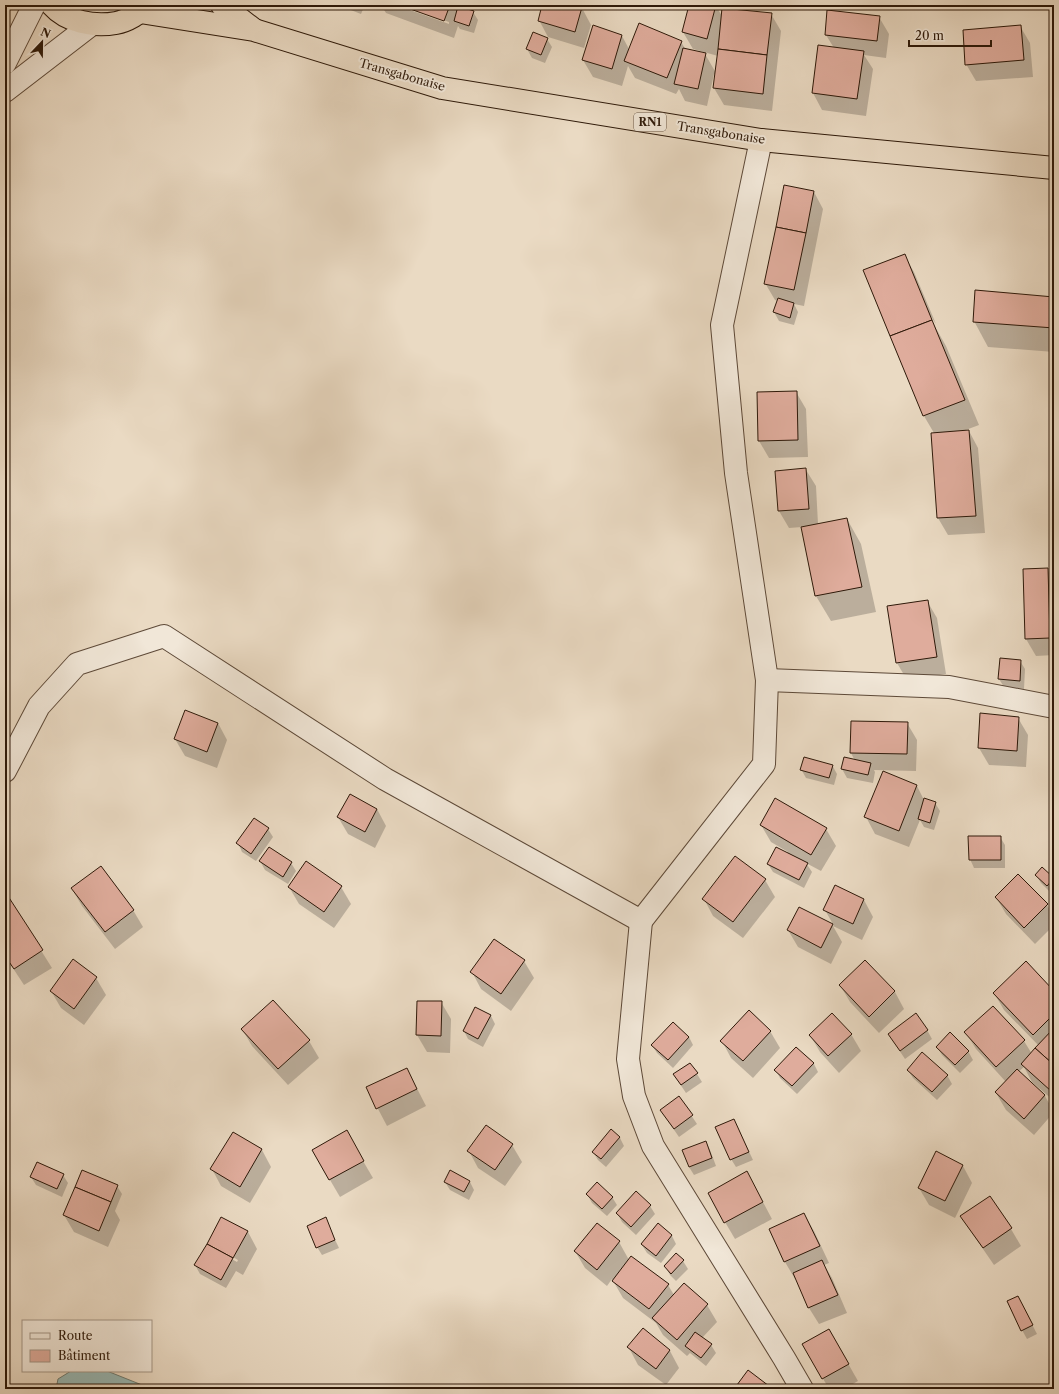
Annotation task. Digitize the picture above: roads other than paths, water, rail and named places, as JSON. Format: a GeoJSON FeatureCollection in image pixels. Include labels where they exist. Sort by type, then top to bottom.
{"type":"FeatureCollection","features":[{"type":"Feature","properties":{"kind":"highway"},"geometry":{"type":"LineString","coordinates":[[52,5],[72,19],[92,24],[117,23],[144,9]]}},
{"type":"Feature","properties":{"kind":"highway","name":"Transgabonaise"},"geometry":{"type":"LineString","coordinates":[[222,5],[254,30]]}},
{"type":"Feature","properties":{"kind":"highway","name":"Transgabonaise"},"geometry":{"type":"LineString","coordinates":[[144,9],[254,30],[442,88],[760,140],[1054,168]]}},
{"type":"Feature","properties":{"kind":"street"},"geometry":{"type":"LineString","coordinates":[[5,63],[34,5]]}},
{"type":"Feature","properties":{"kind":"street"},"geometry":{"type":"LineString","coordinates":[[5,92],[92,24]]}},
{"type":"Feature","properties":{"kind":"street"},"geometry":{"type":"LineString","coordinates":[[760,140],[722,325],[736,472],[767,680],[764,764],[641,921],[628,1059],[634,1096],[653,1146],[802,1389]]}},
{"type":"Feature","properties":{"kind":"street"},"geometry":{"type":"LineString","coordinates":[[5,772],[39,706],[77,664],[164,636],[385,779],[641,921]]}},
{"type":"Feature","properties":{"kind":"street"},"geometry":{"type":"LineString","coordinates":[[767,680],[949,687],[1054,707]]}},
{"type":"Feature","properties":{"kind":"water"},"geometry":{"type":"Polygon","coordinates":[[[69,1372],[110,1372],[152,1389],[56,1389],[58,1379],[69,1372]]]}}]}
